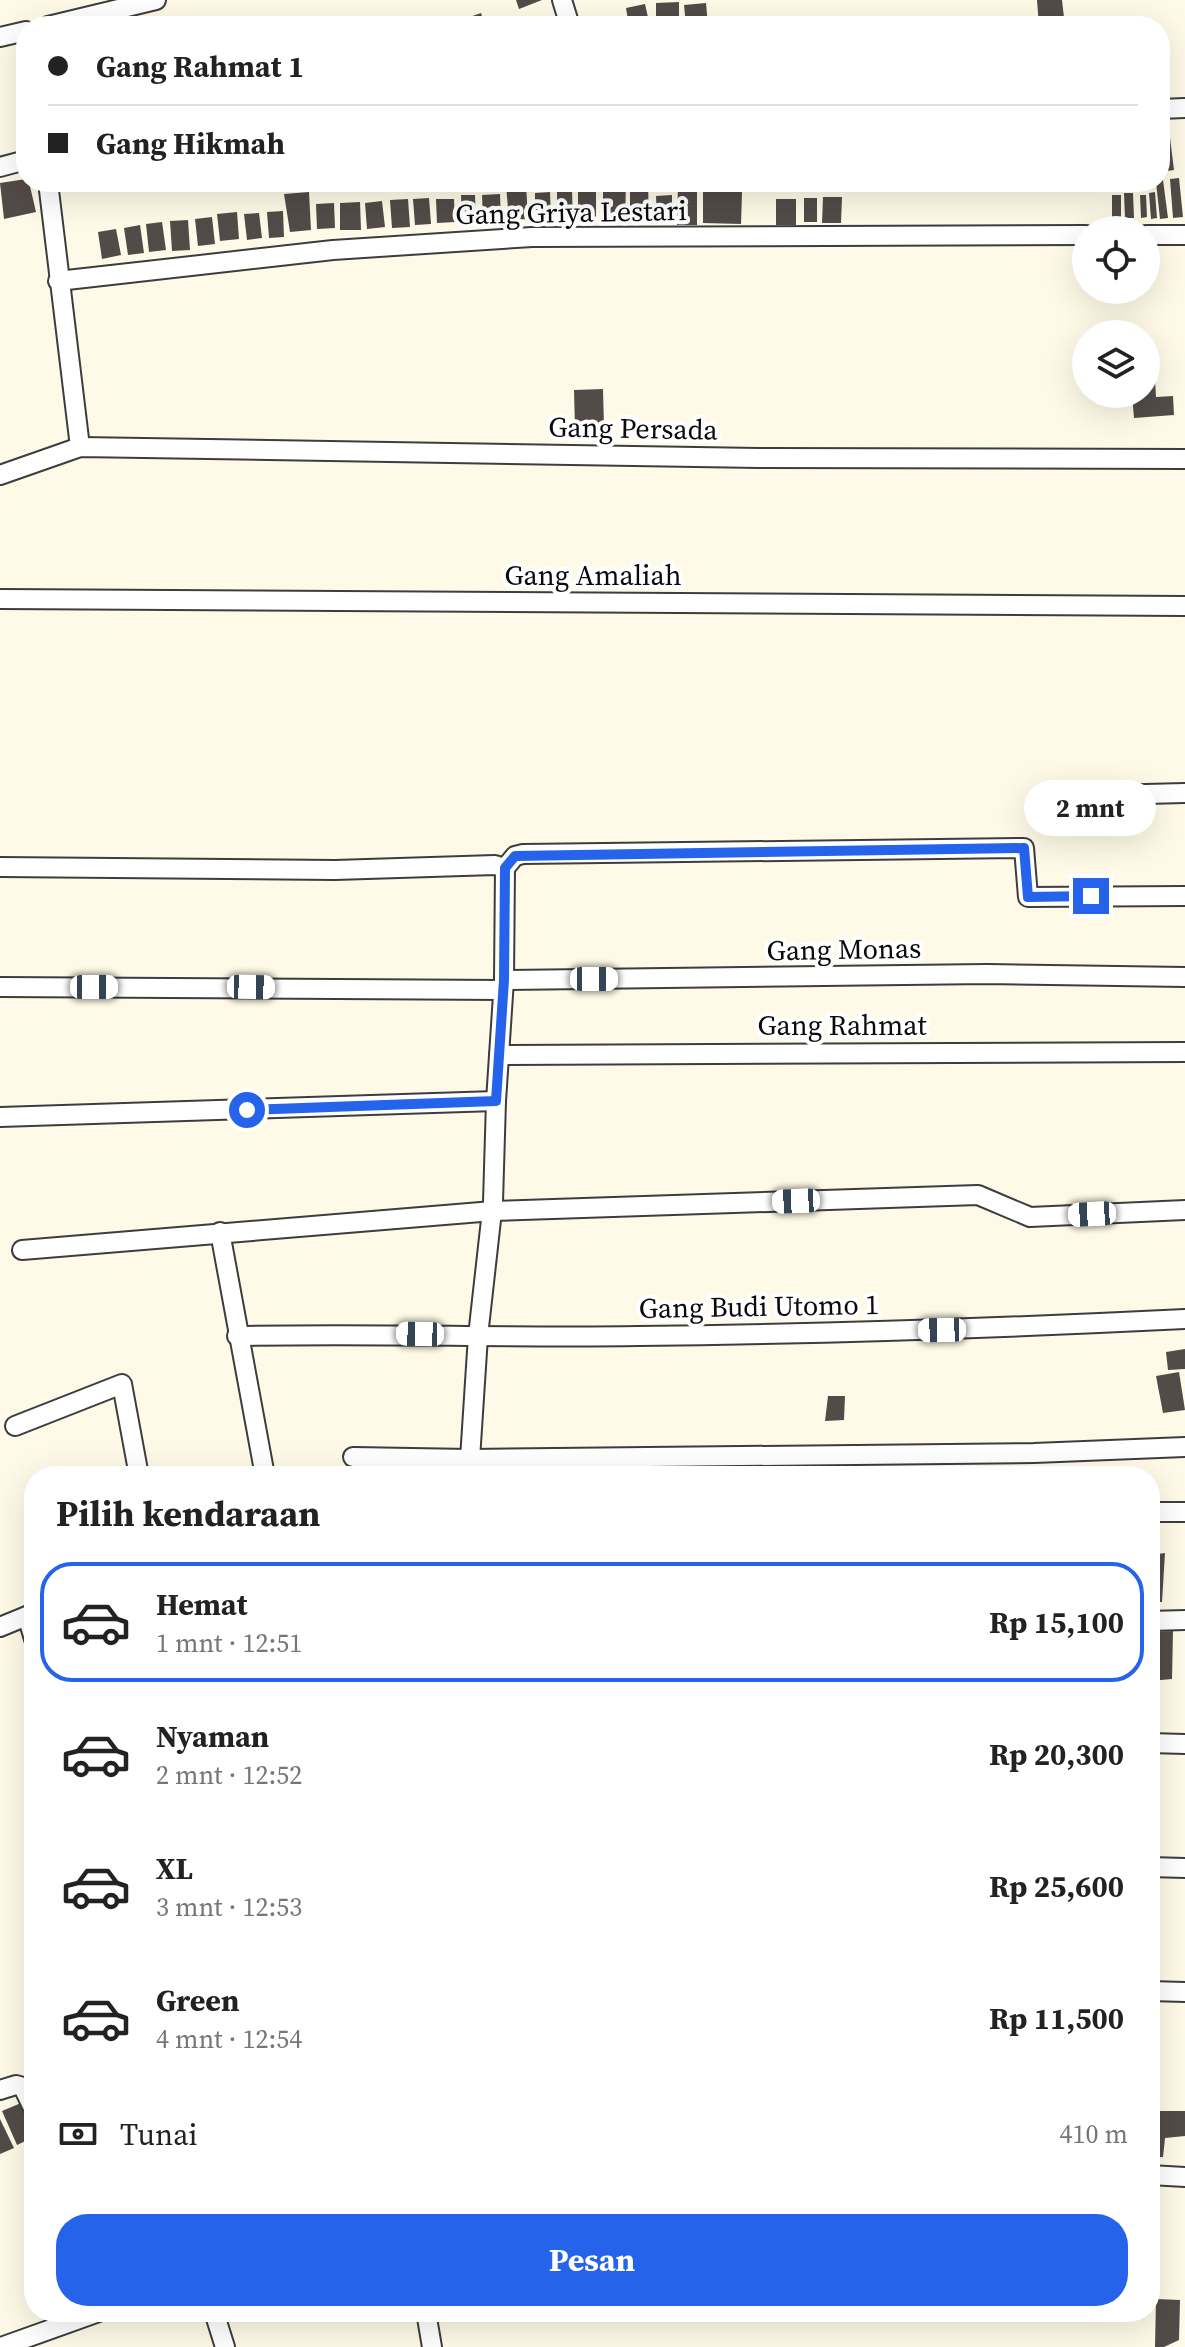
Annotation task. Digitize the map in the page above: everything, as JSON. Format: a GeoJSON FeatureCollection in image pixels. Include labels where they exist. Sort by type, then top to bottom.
{"type":"FeatureCollection","features":[{"type":"Feature","properties":{"kind":"street"},"geometry":{"type":"LineString","coordinates":[[90,16],[156,0]]}},
{"type":"Feature","properties":{"kind":"street"},"geometry":{"type":"LineString","coordinates":[[0,475],[80,447],[49,192]]}},
{"type":"Feature","properties":{"kind":"street","name":"Gang Griya Lestari"},"geometry":{"type":"LineString","coordinates":[[58,281],[333,250],[532,237],[1072,235]]}},
{"type":"Feature","properties":{"kind":"street"},"geometry":{"type":"LineString","coordinates":[[1160,235],[1185,235]]}},
{"type":"Feature","properties":{"kind":"street","name":"Gang Persada"},"geometry":{"type":"LineString","coordinates":[[80,447],[759,458],[1185,459]]}},
{"type":"Feature","properties":{"kind":"street","name":"Gang Amaliah"},"geometry":{"type":"LineString","coordinates":[[0,599],[1185,606]]}},
{"type":"Feature","properties":{"kind":"street"},"geometry":{"type":"LineString","coordinates":[[1066,796],[1185,793]]}},
{"type":"Feature","properties":{"kind":"street"},"geometry":{"type":"LineString","coordinates":[[470,1459],[478,1336],[493,1211],[504,985],[505,868],[515,856],[1024,848],[1028,897],[1185,896]]}},
{"type":"Feature","properties":{"kind":"street"},"geometry":{"type":"LineString","coordinates":[[0,867],[335,870],[495,865],[505,868]]}},
{"type":"Feature","properties":{"kind":"street","name":"Gang Monas"},"geometry":{"type":"LineString","coordinates":[[0,987],[504,985],[987,974],[1185,977]]}},
{"type":"Feature","properties":{"kind":"street","name":"Gang Rahmat"},"geometry":{"type":"LineString","coordinates":[[499,1055],[1185,1052]]}},
{"type":"Feature","properties":{"kind":"street"},"geometry":{"type":"LineString","coordinates":[[0,1117],[496,1101]]}},
{"type":"Feature","properties":{"kind":"street"},"geometry":{"type":"LineString","coordinates":[[22,1250],[493,1211],[978,1195],[1030,1217],[1185,1210]]}},
{"type":"Feature","properties":{"kind":"street"},"geometry":{"type":"LineString","coordinates":[[220,1232],[263,1466]]}},
{"type":"Feature","properties":{"kind":"street","name":"Gang Budi Utomo 1"},"geometry":{"type":"LineString","coordinates":[[237,1336],[362,1333],[638,1336],[987,1329],[1185,1319]]}},
{"type":"Feature","properties":{"kind":"street"},"geometry":{"type":"LineString","coordinates":[[15,1426],[122,1384],[137,1466]]}},
{"type":"Feature","properties":{"kind":"street"},"geometry":{"type":"LineString","coordinates":[[444,1466],[470,1459],[1034,1453],[1185,1447]]}},
{"type":"Feature","properties":{"kind":"street"},"geometry":{"type":"LineString","coordinates":[[353,1457],[421,1466]]}},
{"type":"Feature","properties":{"kind":"street"},"geometry":{"type":"LineString","coordinates":[[1160,1512],[1185,1512]]}},
{"type":"Feature","properties":{"kind":"street"},"geometry":{"type":"LineString","coordinates":[[0,1627],[24,1617]]}},
{"type":"Feature","properties":{"kind":"street"},"geometry":{"type":"LineString","coordinates":[[1160,1621],[1185,1620]]}},
{"type":"Feature","properties":{"kind":"street"},"geometry":{"type":"LineString","coordinates":[[1160,1743],[1185,1744]]}},
{"type":"Feature","properties":{"kind":"street"},"geometry":{"type":"LineString","coordinates":[[1160,1867],[1185,1868]]}},
{"type":"Feature","properties":{"kind":"street"},"geometry":{"type":"LineString","coordinates":[[1160,1991],[1185,1992]]}},
{"type":"Feature","properties":{"kind":"street"},"geometry":{"type":"LineString","coordinates":[[0,2090],[16,2085],[24,2089]]}},
{"type":"Feature","properties":{"kind":"street"},"geometry":{"type":"LineString","coordinates":[[1160,2176],[1185,2177]]}},
{"type":"Feature","properties":{"kind":"street"},"geometry":{"type":"LineString","coordinates":[[1,2347],[71,2322]]}},
{"type":"Feature","properties":{"kind":"street"},"geometry":{"type":"LineString","coordinates":[[217,2322],[225,2347]]}},
{"type":"Feature","properties":{"kind":"street"},"geometry":{"type":"LineString","coordinates":[[428,2322],[432,2347]]}},
{"type":"Feature","properties":{"kind":"building"},"geometry":{"type":"Polygon","coordinates":[[[516,0],[542,0],[519,9],[516,0]]]}},
{"type":"Feature","properties":{"kind":"building"},"geometry":{"type":"Polygon","coordinates":[[[1037,0],[1062,0],[1064,16],[1038,16],[1037,0]]]}},
{"type":"Feature","properties":{"kind":"building"},"geometry":{"type":"Polygon","coordinates":[[[679,2],[679,16],[656,16],[656,3],[679,2]]]}},
{"type":"Feature","properties":{"kind":"building"},"geometry":{"type":"Polygon","coordinates":[[[706,3],[707,16],[685,16],[684,5],[706,3]]]}},
{"type":"Feature","properties":{"kind":"building"},"geometry":{"type":"Polygon","coordinates":[[[645,4],[648,16],[627,16],[626,8],[645,4]]]}},
{"type":"Feature","properties":{"kind":"building"},"geometry":{"type":"Polygon","coordinates":[[[1170,138],[1174,170],[1170,171],[1170,138]]]}},
{"type":"Feature","properties":{"kind":"building"},"geometry":{"type":"Polygon","coordinates":[[[1179,178],[1183,217],[1173,218],[1170,179],[1179,178]]]}},
{"type":"Feature","properties":{"kind":"building"},"geometry":{"type":"Polygon","coordinates":[[[16,181],[16,192],[31,192],[36,212],[4,219],[0,183],[16,181]]]}},
{"type":"Feature","properties":{"kind":"building"},"geometry":{"type":"Polygon","coordinates":[[[309,192],[311,230],[290,232],[284,194],[309,192]]]}},
{"type":"Feature","properties":{"kind":"building"},"geometry":{"type":"Polygon","coordinates":[[[507,192],[526,192],[528,219],[509,220],[507,192]]]}},
{"type":"Feature","properties":{"kind":"building"},"geometry":{"type":"Polygon","coordinates":[[[550,192],[551,219],[535,220],[535,193],[550,192]]]}},
{"type":"Feature","properties":{"kind":"building"},"geometry":{"type":"Polygon","coordinates":[[[557,192],[572,192],[573,221],[557,221],[557,192]]]}},
{"type":"Feature","properties":{"kind":"building"},"geometry":{"type":"Polygon","coordinates":[[[578,192],[596,192],[596,219],[578,219],[578,192]]]}},
{"type":"Feature","properties":{"kind":"building"},"geometry":{"type":"Polygon","coordinates":[[[603,192],[626,192],[625,224],[603,224],[603,192]]]}},
{"type":"Feature","properties":{"kind":"building"},"geometry":{"type":"Polygon","coordinates":[[[630,192],[648,192],[649,222],[630,222],[630,192]]]}},
{"type":"Feature","properties":{"kind":"building"},"geometry":{"type":"Polygon","coordinates":[[[678,192],[697,192],[697,225],[677,225],[678,192]]]}},
{"type":"Feature","properties":{"kind":"building"},"geometry":{"type":"Polygon","coordinates":[[[703,192],[742,192],[741,224],[703,223],[703,192]]]}},
{"type":"Feature","properties":{"kind":"building"},"geometry":{"type":"Polygon","coordinates":[[[1155,192],[1157,216],[1151,216],[1149,193],[1155,192]]]}},
{"type":"Feature","properties":{"kind":"building"},"geometry":{"type":"Polygon","coordinates":[[[1157,192],[1165,192],[1168,218],[1160,219],[1157,192]]]}},
{"type":"Feature","properties":{"kind":"building"},"geometry":{"type":"Polygon","coordinates":[[[1124,193],[1133,193],[1134,216],[1125,216],[1124,193]]]}},
{"type":"Feature","properties":{"kind":"building"},"geometry":{"type":"Polygon","coordinates":[[[500,194],[501,220],[483,221],[482,195],[500,194]]]}},
{"type":"Feature","properties":{"kind":"building"},"geometry":{"type":"Polygon","coordinates":[[[461,195],[475,195],[476,224],[462,224],[461,195]]]}},
{"type":"Feature","properties":{"kind":"building"},"geometry":{"type":"Polygon","coordinates":[[[672,195],[672,223],[657,223],[656,196],[672,195]]]}},
{"type":"Feature","properties":{"kind":"building"},"geometry":{"type":"Polygon","coordinates":[[[1112,195],[1121,195],[1121,216],[1112,216],[1112,195]]]}},
{"type":"Feature","properties":{"kind":"building"},"geometry":{"type":"Polygon","coordinates":[[[1140,195],[1146,195],[1147,216],[1141,216],[1140,195]]]}},
{"type":"Feature","properties":{"kind":"building"},"geometry":{"type":"Polygon","coordinates":[[[823,197],[842,197],[841,223],[822,223],[823,197]]]}},
{"type":"Feature","properties":{"kind":"building"},"geometry":{"type":"Polygon","coordinates":[[[429,198],[431,224],[415,225],[413,199],[429,198]]]}},
{"type":"Feature","properties":{"kind":"building"},"geometry":{"type":"Polygon","coordinates":[[[804,198],[817,198],[817,222],[804,222],[804,198]]]}},
{"type":"Feature","properties":{"kind":"building"},"geometry":{"type":"Polygon","coordinates":[[[408,199],[410,227],[392,228],[390,200],[408,199]]]}},
{"type":"Feature","properties":{"kind":"building"},"geometry":{"type":"Polygon","coordinates":[[[436,199],[454,199],[455,222],[437,223],[436,199]]]}},
{"type":"Feature","properties":{"kind":"building"},"geometry":{"type":"Polygon","coordinates":[[[776,199],[796,199],[796,225],[776,225],[776,199]]]}},
{"type":"Feature","properties":{"kind":"building"},"geometry":{"type":"Polygon","coordinates":[[[382,201],[385,227],[367,229],[365,203],[382,201]]]}},
{"type":"Feature","properties":{"kind":"building"},"geometry":{"type":"Polygon","coordinates":[[[360,202],[361,230],[340,230],[340,203],[360,202]]]}},
{"type":"Feature","properties":{"kind":"building"},"geometry":{"type":"Polygon","coordinates":[[[334,203],[335,228],[317,229],[316,204],[334,203]]]}},
{"type":"Feature","properties":{"kind":"building"},"geometry":{"type":"Polygon","coordinates":[[[283,211],[284,237],[269,238],[267,212],[283,211]]]}},
{"type":"Feature","properties":{"kind":"building"},"geometry":{"type":"Polygon","coordinates":[[[237,212],[239,239],[220,241],[217,214],[237,212]]]}},
{"type":"Feature","properties":{"kind":"building"},"geometry":{"type":"Polygon","coordinates":[[[259,213],[262,238],[247,240],[244,214],[259,213]]]}},
{"type":"Feature","properties":{"kind":"building"},"geometry":{"type":"Polygon","coordinates":[[[212,217],[215,244],[198,246],[195,219],[212,217]]]}},
{"type":"Feature","properties":{"kind":"building"},"geometry":{"type":"Polygon","coordinates":[[[188,220],[190,250],[172,251],[170,221],[188,220]]]}},
{"type":"Feature","properties":{"kind":"building"},"geometry":{"type":"Polygon","coordinates":[[[162,222],[166,250],[149,252],[146,224],[162,222]]]}},
{"type":"Feature","properties":{"kind":"building"},"geometry":{"type":"Polygon","coordinates":[[[140,225],[144,253],[128,255],[124,228],[140,225]]]}},
{"type":"Feature","properties":{"kind":"building"},"geometry":{"type":"Polygon","coordinates":[[[116,229],[121,255],[102,259],[98,232],[116,229]]]}},
{"type":"Feature","properties":{"kind":"building"},"geometry":{"type":"Polygon","coordinates":[[[603,389],[604,428],[575,428],[574,390],[603,389]]]}},
{"type":"Feature","properties":{"kind":"building"},"geometry":{"type":"Polygon","coordinates":[[[1173,396],[1174,415],[1134,418],[1133,408],[1160,408],[1160,397],[1173,396]]]}},
{"type":"Feature","properties":{"kind":"building"},"geometry":{"type":"Polygon","coordinates":[[[1185,1349],[1185,1369],[1168,1370],[1166,1352],[1185,1349]]]}},
{"type":"Feature","properties":{"kind":"building"},"geometry":{"type":"Polygon","coordinates":[[[1179,1372],[1185,1410],[1163,1413],[1156,1376],[1179,1372]]]}},
{"type":"Feature","properties":{"kind":"building"},"geometry":{"type":"Polygon","coordinates":[[[828,1396],[845,1396],[844,1420],[825,1421],[828,1396]]]}},
{"type":"Feature","properties":{"kind":"building"},"geometry":{"type":"Polygon","coordinates":[[[1165,1553],[1162,1602],[1160,1602],[1160,1554],[1165,1553]]]}},
{"type":"Feature","properties":{"kind":"building"},"geometry":{"type":"Polygon","coordinates":[[[1173,1631],[1172,1679],[1160,1680],[1160,1632],[1173,1631]]]}},
{"type":"Feature","properties":{"kind":"building"},"geometry":{"type":"Polygon","coordinates":[[[21,2103],[24,2142],[17,2145],[2,2111],[21,2103]]]}},
{"type":"Feature","properties":{"kind":"building"},"geometry":{"type":"Polygon","coordinates":[[[1160,2111],[1185,2111],[1185,2136],[1165,2138],[1163,2157],[1160,2157],[1160,2111]]]}},
{"type":"Feature","properties":{"kind":"building"},"geometry":{"type":"Polygon","coordinates":[[[0,2119],[14,2148],[0,2154],[0,2119]]]}},
{"type":"Feature","properties":{"kind":"building"},"geometry":{"type":"Polygon","coordinates":[[[1160,2299],[1180,2300],[1179,2340],[1164,2347],[1155,2347],[1160,2299]]]}},
{"type":"Feature","properties":{"kind":"route"},"geometry":{"type":"LineString","coordinates":[[247,1110],[496,1101],[504,980],[505,868],[515,856],[1024,848],[1028,897],[1091,896]]}}]}
